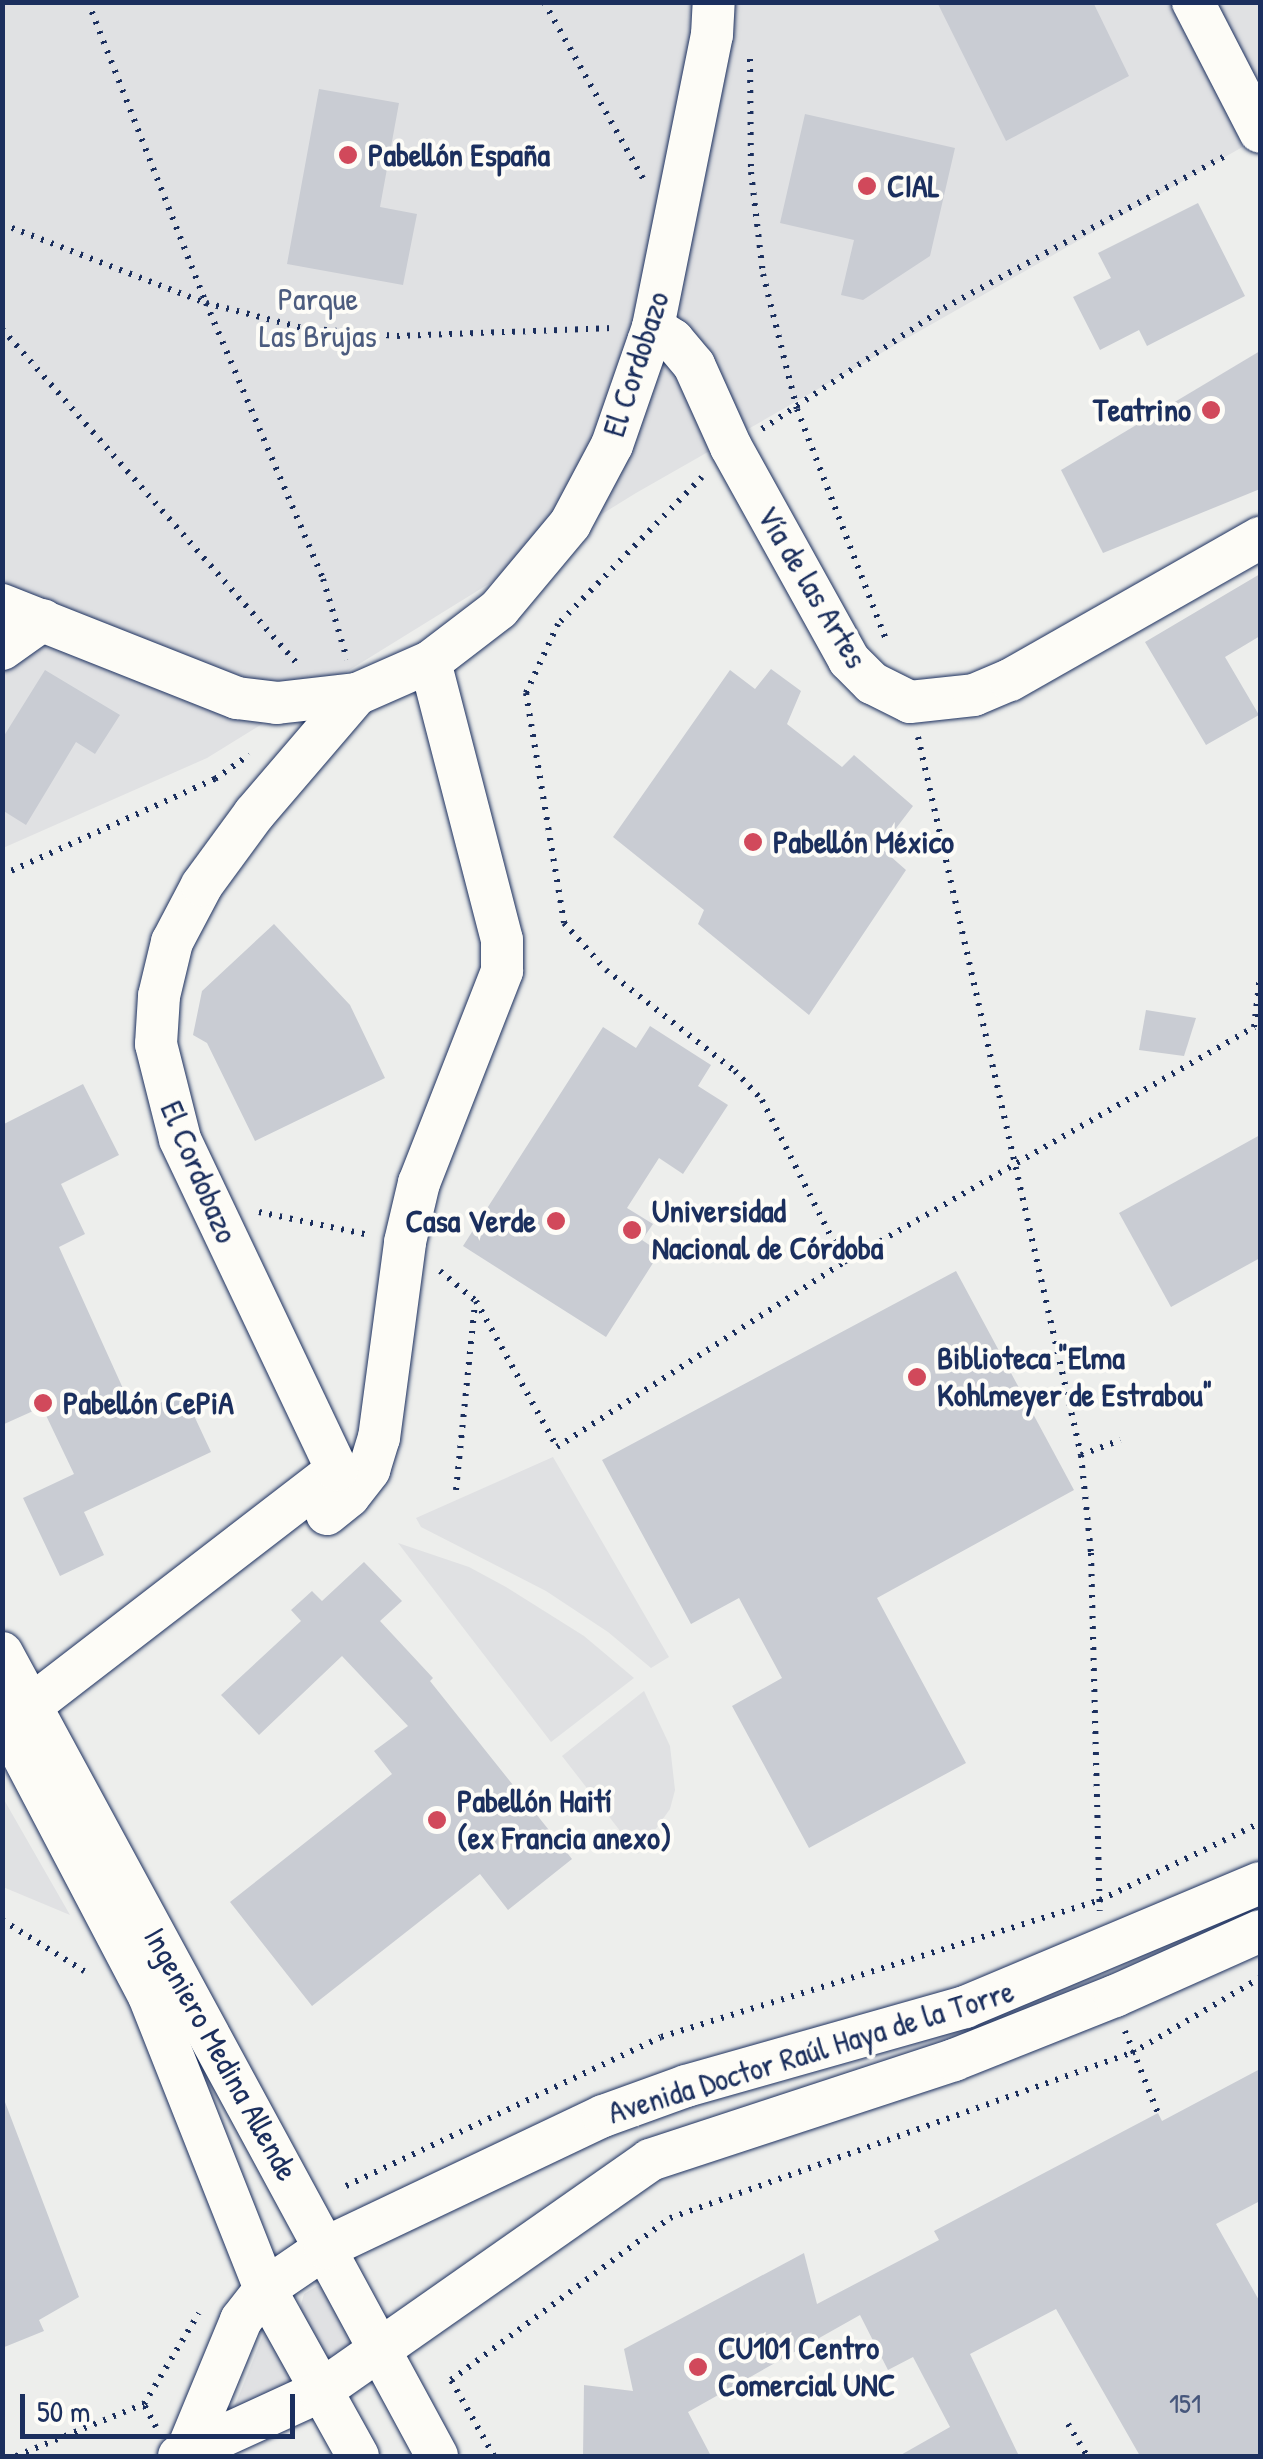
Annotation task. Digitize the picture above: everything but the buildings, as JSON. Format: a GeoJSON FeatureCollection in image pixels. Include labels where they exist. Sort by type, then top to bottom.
{"type":"FeatureCollection","features":[{"type":"Feature","properties":{"kind":"street","name":"El Cordobazo"},"geometry":{"type":"LineString","coordinates":[[343,1483],[180,1139],[156,1044],[159,996],[172,942],[202,885],[343,697],[430,662],[499,609],[570,524],[612,445],[653,327],[712,35],[714,2]]}},
{"type":"Feature","properties":{"kind":"street"},"geometry":{"type":"LineString","coordinates":[[1193,2],[1252,139]]}},
{"type":"Feature","properties":{"kind":"street","name":"Vía de las Artes"},"geometry":{"type":"LineString","coordinates":[[653,327],[674,340],[694,365],[731,447],[848,660],[872,683],[910,702]]}},
{"type":"Feature","properties":{"kind":"street"},"geometry":{"type":"LineString","coordinates":[[910,702],[974,695],[1010,680],[1260,538]]}},
{"type":"Feature","properties":{"kind":"street"},"geometry":{"type":"LineString","coordinates":[[2,605],[237,698],[277,703],[343,697]]}},
{"type":"Feature","properties":{"kind":"street"},"geometry":{"type":"LineString","coordinates":[[2,649],[43,620]]}},
{"type":"Feature","properties":{"kind":"street"},"geometry":{"type":"LineString","coordinates":[[21,1726],[343,1483],[369,1470],[380,1438],[405,1242],[419,1183],[502,971],[502,940],[430,662]]}},
{"type":"Feature","properties":{"kind":"street","name":"Ingeniero Medina Allende"},"geometry":{"type":"LineString","coordinates":[[2,1654],[21,1726],[149,1996],[265,2289],[358,2456]]}},
{"type":"Feature","properties":{"kind":"street","name":"Ingeniero Medina Allende"},"geometry":{"type":"LineString","coordinates":[[21,1726],[325,2248],[437,2456]]}},
{"type":"Feature","properties":{"kind":"street","name":"Avenida Doctor Raúl Haya de la Torre"},"geometry":{"type":"LineString","coordinates":[[174,2447],[241,2320],[265,2289],[325,2248],[603,2116],[686,2086],[965,2007],[1260,1883]]}},
{"type":"Feature","properties":{"kind":"street","name":"Avenida Doctor Raúl Haya de la Torre"},"geometry":{"type":"LineString","coordinates":[[174,2447],[319,2392],[650,2160],[954,2060],[1115,1996],[1260,1931]]}},
{"type":"Feature","properties":{"kind":"path"},"geometry":{"type":"LineString","coordinates":[[88,2],[206,304],[322,579],[343,697]]}},
{"type":"Feature","properties":{"kind":"path"},"geometry":{"type":"LineString","coordinates":[[544,2],[674,234]]}},
{"type":"Feature","properties":{"kind":"path"},"geometry":{"type":"LineString","coordinates":[[750,40],[752,172],[763,274],[798,409],[910,702],[1081,1456],[1090,1553],[1100,1900]]}},
{"type":"Feature","properties":{"kind":"path"},"geometry":{"type":"LineString","coordinates":[[844,1262],[762,1100],[736,1071],[606,970],[564,923],[526,693],[558,624],[731,447],[798,409],[944,308],[1252,139]]}},
{"type":"Feature","properties":{"kind":"path"},"geometry":{"type":"LineString","coordinates":[[2,224],[206,304],[303,328],[397,336],[653,327]]}},
{"type":"Feature","properties":{"kind":"path"},"geometry":{"type":"LineString","coordinates":[[2,329],[343,697]]}},
{"type":"Feature","properties":{"kind":"path"},"geometry":{"type":"LineString","coordinates":[[2,875],[214,779],[264,745]]}},
{"type":"Feature","properties":{"kind":"path"},"geometry":{"type":"LineString","coordinates":[[208,1202],[405,1242],[476,1300],[558,1447],[844,1262],[1254,1027],[1260,976]]}},
{"type":"Feature","properties":{"kind":"path"},"geometry":{"type":"LineString","coordinates":[[456,1490],[476,1300]]}},
{"type":"Feature","properties":{"kind":"path"},"geometry":{"type":"LineString","coordinates":[[1081,1456],[1120,1440]]}},
{"type":"Feature","properties":{"kind":"path"},"geometry":{"type":"LineString","coordinates":[[346,2186],[661,2038],[1100,1900],[1260,1823]]}},
{"type":"Feature","properties":{"kind":"path"},"geometry":{"type":"LineString","coordinates":[[2,1920],[84,1971]]}},
{"type":"Feature","properties":{"kind":"path"},"geometry":{"type":"LineString","coordinates":[[494,2456],[452,2380],[670,2218],[1132,2053],[1260,1978]]}},
{"type":"Feature","properties":{"kind":"path"},"geometry":{"type":"LineString","coordinates":[[1115,1996],[1132,2053],[1158,2113]]}},
{"type":"Feature","properties":{"kind":"path"},"geometry":{"type":"LineString","coordinates":[[16,2456],[144,2404],[202,2306]]}},
{"type":"Feature","properties":{"kind":"path"},"geometry":{"type":"LineString","coordinates":[[144,2404],[174,2447]]}},
{"type":"Feature","properties":{"kind":"path"},"geometry":{"type":"LineString","coordinates":[[1068,2424],[1087,2456]]}},
{"type":"Feature","properties":{"kind":"shaded area","name":"Universidad Nacional de Córdoba"},"geometry":{"type":"Polygon","coordinates":[[[3,3],[1260,3],[1260,2456],[3,2456],[3,3]]]}},
{"type":"Feature","properties":{"kind":"green space","name":"Parque Las Brujas"},"geometry":{"type":"Polygon","coordinates":[[[3,3],[1176,3],[1260,137],[636,493],[207,758],[3,848],[3,3]]]}},
{"type":"Feature","properties":{"kind":"green space"},"geometry":{"type":"Polygon","coordinates":[[[1207,3],[1260,3],[1260,102],[1207,3]]]}},
{"type":"Feature","properties":{"kind":"green space"},"geometry":{"type":"Polygon","coordinates":[[[553,1457],[669,1657],[651,1668],[608,1632],[546,1591],[421,1527],[416,1518],[553,1457]]]}},
{"type":"Feature","properties":{"kind":"green space"},"geometry":{"type":"Polygon","coordinates":[[[398,1543],[469,1567],[506,1587],[584,1636],[634,1678],[551,1742],[398,1543]]]}},
{"type":"Feature","properties":{"kind":"green space"},"geometry":{"type":"Polygon","coordinates":[[[644,1691],[670,1746],[675,1790],[670,1809],[638,1854],[562,1756],[644,1691]]]}},
{"type":"Feature","properties":{"kind":"green space"},"geometry":{"type":"Polygon","coordinates":[[[3,1798],[70,1915],[3,1887],[3,1798]]]}},
{"type":"Feature","properties":{"kind":"green space"},"geometry":{"type":"Polygon","coordinates":[[[317,2286],[331,2289],[355,2341],[338,2355],[326,2357],[298,2315],[304,2294],[317,2286]]]}},
{"type":"Feature","properties":{"kind":"green space"},"geometry":{"type":"Polygon","coordinates":[[[270,2318],[299,2384],[232,2413],[270,2318]]]}},
{"type":"Feature","properties":{"kind":"place","name":"Pabellón España"},"geometry":{"type":"Point","coordinates":[348,155]}},
{"type":"Feature","properties":{"kind":"place","name":"CIAL"},"geometry":{"type":"Point","coordinates":[867,186]}},
{"type":"Feature","properties":{"kind":"place","name":"Teatrino"},"geometry":{"type":"Point","coordinates":[1211,410]}},
{"type":"Feature","properties":{"kind":"place","name":"Pabellón México"},"geometry":{"type":"Point","coordinates":[753,842]}},
{"type":"Feature","properties":{"kind":"place","name":"Casa Verde"},"geometry":{"type":"Point","coordinates":[556,1221]}},
{"type":"Feature","properties":{"kind":"place","name":"Universidad Nacional de Córdoba"},"geometry":{"type":"Point","coordinates":[632,1230]}},
{"type":"Feature","properties":{"kind":"place","name":"Biblioteca \"Elma Kohlmeyer de Estrabou\""},"geometry":{"type":"Point","coordinates":[917,1377]}},
{"type":"Feature","properties":{"kind":"place","name":"Pabellón CePiA"},"geometry":{"type":"Point","coordinates":[43,1403]}},
{"type":"Feature","properties":{"kind":"place","name":"Pabellón Haití (ex Francia anexo)"},"geometry":{"type":"Point","coordinates":[437,1820]}},
{"type":"Feature","properties":{"kind":"place","name":"CU101 Centro Comercial UNC"},"geometry":{"type":"Point","coordinates":[698,2367]}}]}
